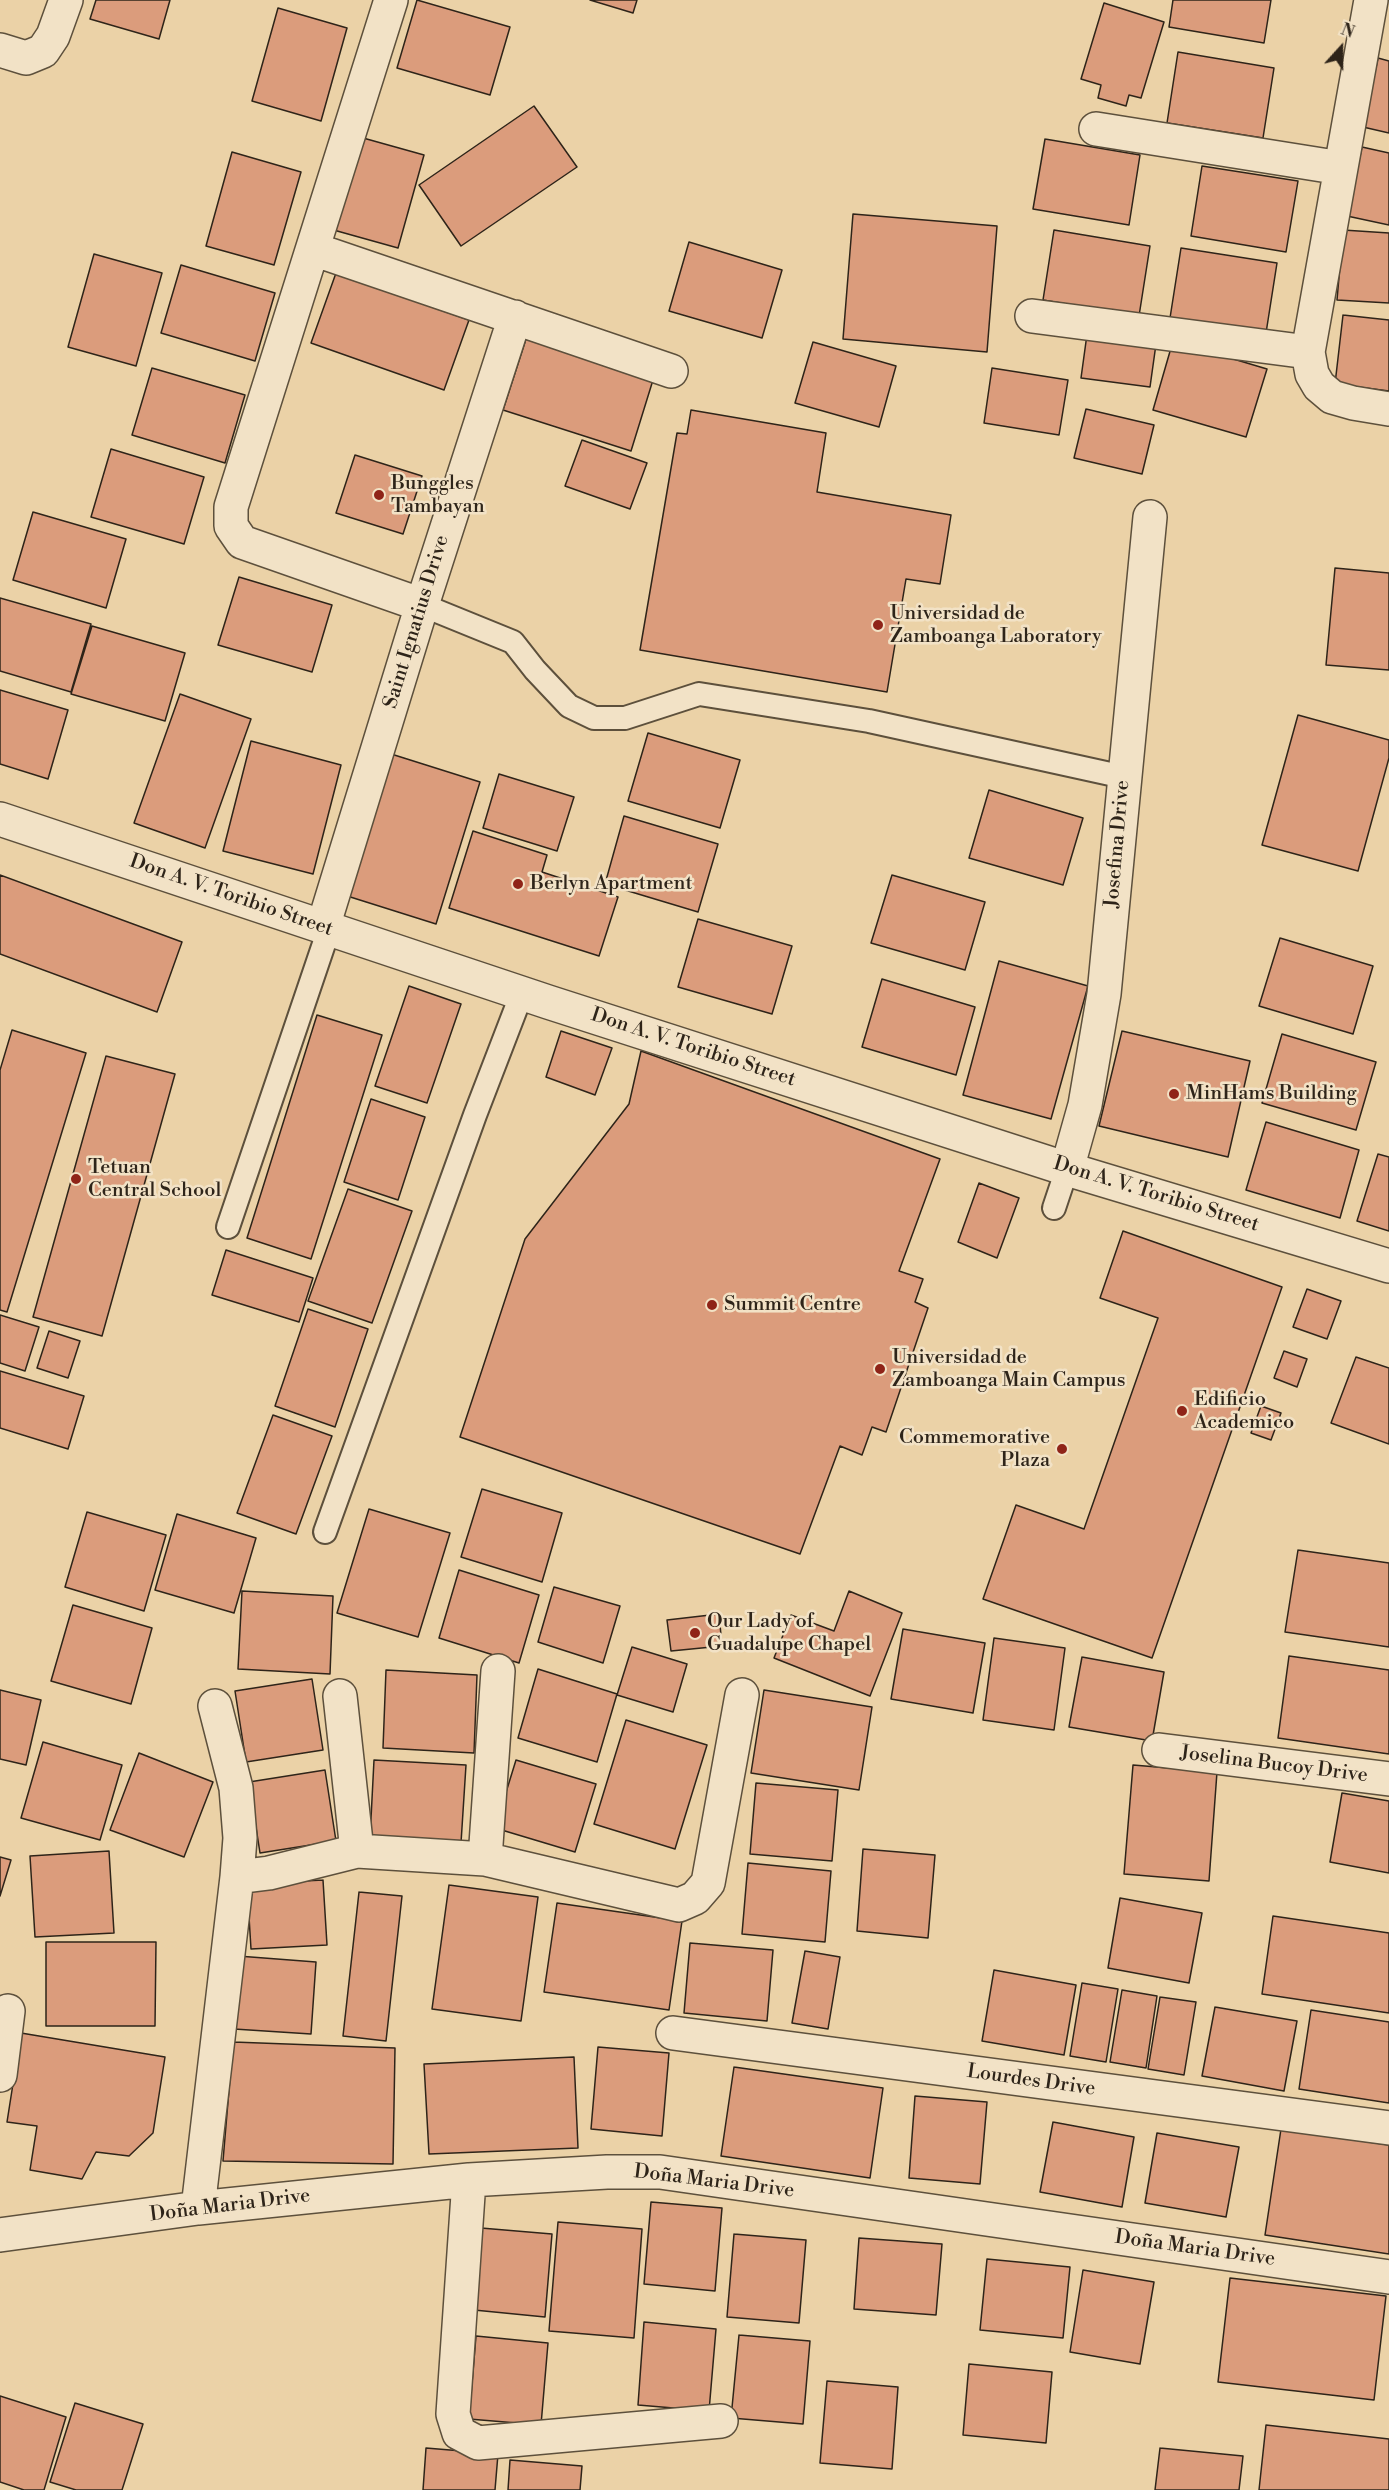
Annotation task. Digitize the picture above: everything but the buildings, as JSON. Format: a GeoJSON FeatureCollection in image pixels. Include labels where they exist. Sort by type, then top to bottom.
{"type":"FeatureCollection","features":[{"type":"Feature","properties":{"kind":"street"},"geometry":{"type":"LineString","coordinates":[[0,50],[26,58],[43,51],[53,36],[66,0]]}},
{"type":"Feature","properties":{"kind":"street"},"geometry":{"type":"LineString","coordinates":[[391,0],[231,507],[231,526],[242,542],[422,605]]}},
{"type":"Feature","properties":{"kind":"street"},"geometry":{"type":"LineString","coordinates":[[1371,0],[1308,352],[1312,374],[1319,386],[1332,397],[1389,409]]}},
{"type":"Feature","properties":{"kind":"street"},"geometry":{"type":"LineString","coordinates":[[1096,129],[1341,168]]}},
{"type":"Feature","properties":{"kind":"street"},"geometry":{"type":"LineString","coordinates":[[313,249],[671,371]]}},
{"type":"Feature","properties":{"kind":"street"},"geometry":{"type":"LineString","coordinates":[[1032,316],[1308,352]]}},
{"type":"Feature","properties":{"kind":"street","name":"Saint Ignatius Drive"},"geometry":{"type":"LineString","coordinates":[[326,928],[422,605],[515,317]]}},
{"type":"Feature","properties":{"kind":"street","name":"Josefina Drive"},"geometry":{"type":"LineString","coordinates":[[1067,1168],[1085,1106],[1104,993],[1150,517]]}},
{"type":"Feature","properties":{"kind":"street","name":"Don A. V. Toribio Street"},"geometry":{"type":"LineString","coordinates":[[0,819],[522,993],[1067,1168],[1389,1266]]}},
{"type":"Feature","properties":{"kind":"street"},"geometry":{"type":"LineString","coordinates":[[485,1859],[498,1671]]}},
{"type":"Feature","properties":{"kind":"street"},"geometry":{"type":"LineString","coordinates":[[237,1877],[268,1873],[357,1851],[485,1859],[679,1905],[695,1898],[708,1883],[742,1695]]}},
{"type":"Feature","properties":{"kind":"street"},"geometry":{"type":"LineString","coordinates":[[340,1696],[357,1851]]}},
{"type":"Feature","properties":{"kind":"street"},"geometry":{"type":"LineString","coordinates":[[198,2208],[240,1838],[236,1788],[215,1706]]}},
{"type":"Feature","properties":{"kind":"street","name":"Joselina Bucoy Drive"},"geometry":{"type":"LineString","coordinates":[[1159,1750],[1389,1779]]}},
{"type":"Feature","properties":{"kind":"street"},"geometry":{"type":"LineString","coordinates":[[0,2075],[8,2011]]}},
{"type":"Feature","properties":{"kind":"street","name":"Lourdes Drive"},"geometry":{"type":"LineString","coordinates":[[673,2033],[1389,2128]]}},
{"type":"Feature","properties":{"kind":"street","name":"Doña Maria Drive"},"geometry":{"type":"LineString","coordinates":[[0,2235],[198,2208],[470,2180],[607,2172],[660,2172],[1389,2277]]}},
{"type":"Feature","properties":{"kind":"street"},"geometry":{"type":"LineString","coordinates":[[470,2180],[453,2414],[459,2433],[478,2443],[721,2421]]}},
{"type":"Feature","properties":{"kind":"lane"},"geometry":{"type":"LineString","coordinates":[[422,605],[513,642],[535,670],[569,706],[594,718],[625,718],[699,694],[869,721],[1124,777]]}},
{"type":"Feature","properties":{"kind":"lane"},"geometry":{"type":"LineString","coordinates":[[228,1227],[326,928]]}},
{"type":"Feature","properties":{"kind":"lane"},"geometry":{"type":"LineString","coordinates":[[325,1532],[471,1126],[522,993]]}},
{"type":"Feature","properties":{"kind":"lane"},"geometry":{"type":"LineString","coordinates":[[1054,1208],[1067,1168]]}},
{"type":"Feature","properties":{"kind":"place","name":"Bunggles Tambayan"},"geometry":{"type":"Point","coordinates":[379,495]}},
{"type":"Feature","properties":{"kind":"place","name":"Universidad de Zamboanga Laboratory"},"geometry":{"type":"Point","coordinates":[878,625]}},
{"type":"Feature","properties":{"kind":"place","name":"Berlyn Apartment"},"geometry":{"type":"Point","coordinates":[518,884]}},
{"type":"Feature","properties":{"kind":"place","name":"MinHams Building"},"geometry":{"type":"Point","coordinates":[1174,1094]}},
{"type":"Feature","properties":{"kind":"place","name":"Tetuan Central School"},"geometry":{"type":"Point","coordinates":[76,1179]}},
{"type":"Feature","properties":{"kind":"place","name":"Summit Centre"},"geometry":{"type":"Point","coordinates":[712,1305]}},
{"type":"Feature","properties":{"kind":"place","name":"Universidad de Zamboanga Main Campus"},"geometry":{"type":"Point","coordinates":[880,1369]}},
{"type":"Feature","properties":{"kind":"place","name":"Edificio Academico"},"geometry":{"type":"Point","coordinates":[1182,1411]}},
{"type":"Feature","properties":{"kind":"place","name":"Commemorative Plaza"},"geometry":{"type":"Point","coordinates":[1062,1449]}},
{"type":"Feature","properties":{"kind":"place","name":"Our Lady of Guadalupe Chapel"},"geometry":{"type":"Point","coordinates":[695,1633]}}]}
